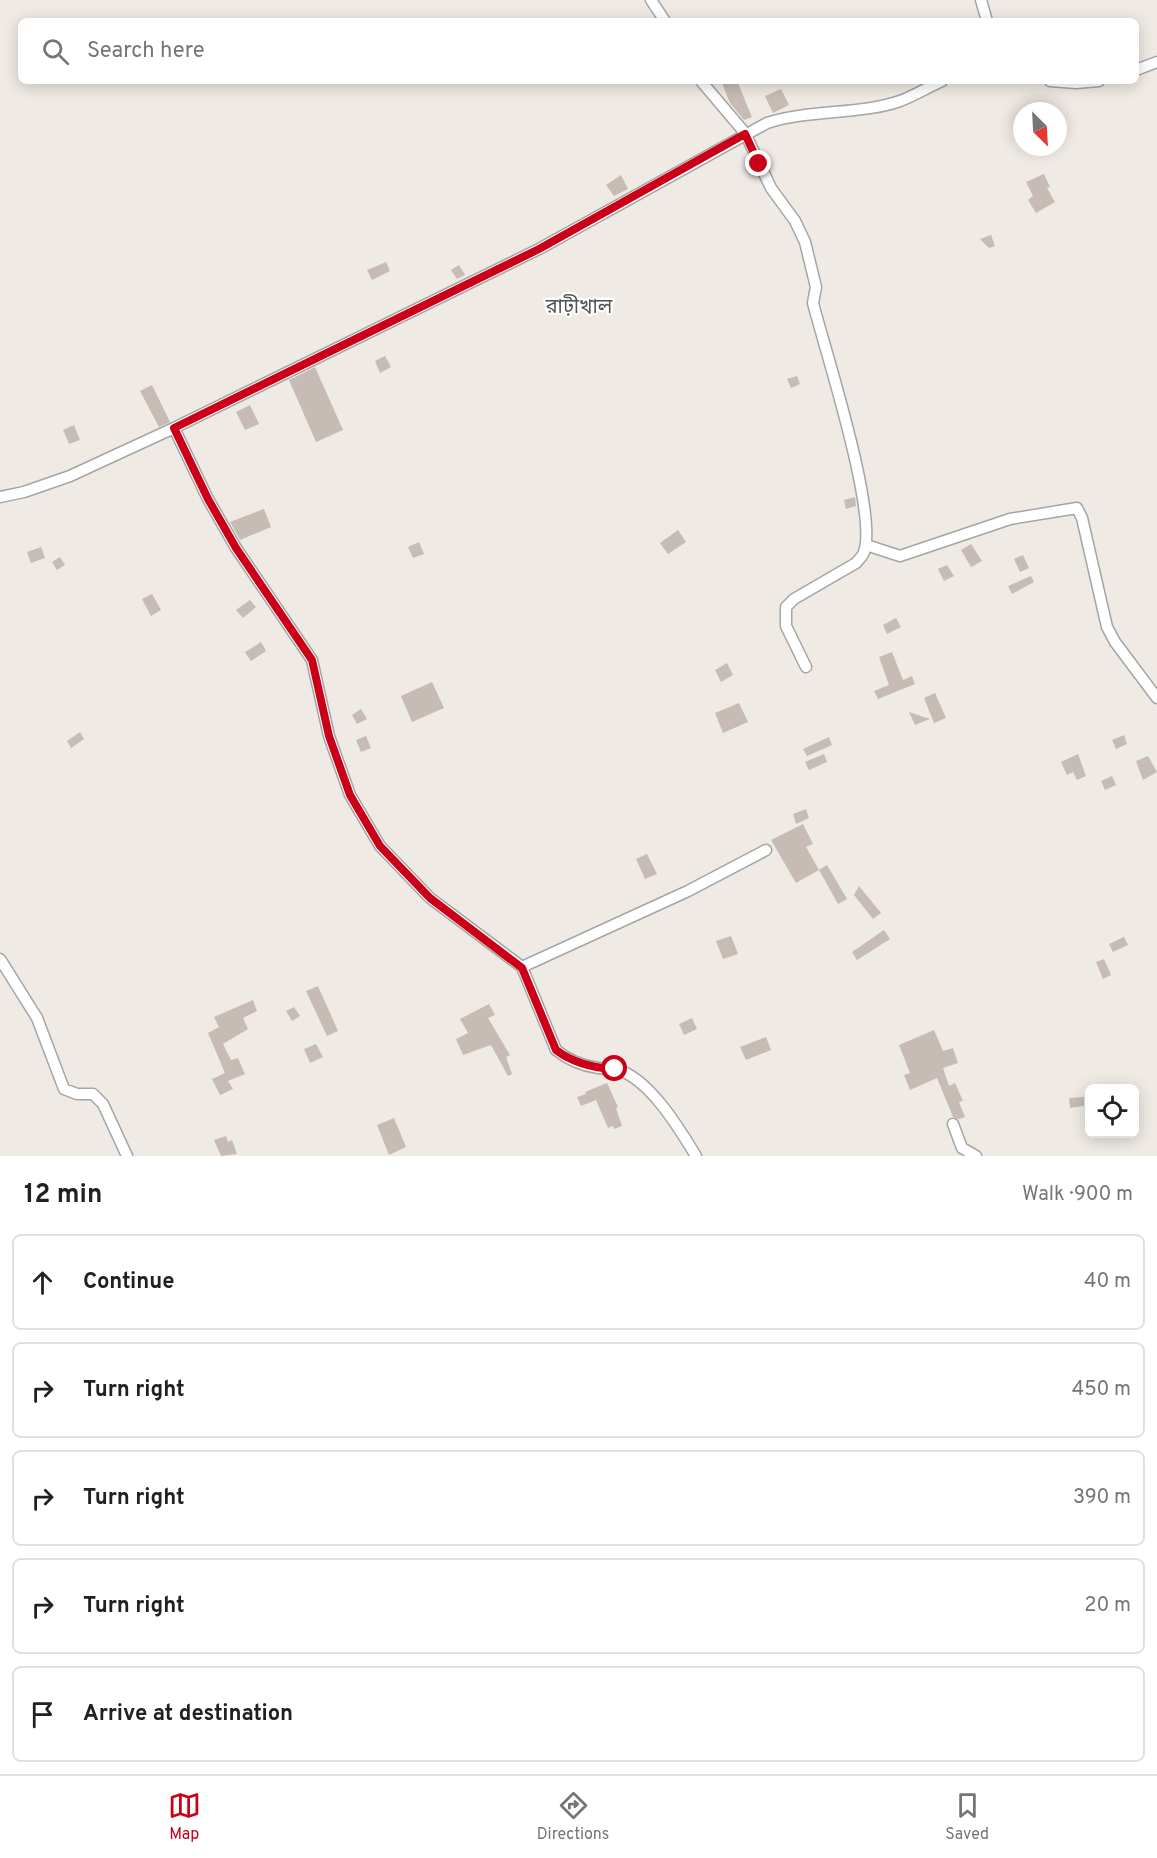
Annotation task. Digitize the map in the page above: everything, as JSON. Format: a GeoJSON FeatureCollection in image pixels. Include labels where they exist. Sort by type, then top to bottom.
{"type":"FeatureCollection","features":[{"type":"Feature","properties":{"kind":"street"},"geometry":{"type":"LineString","coordinates":[[651,0],[663,18]]}},
{"type":"Feature","properties":{"kind":"street"},"geometry":{"type":"LineString","coordinates":[[981,0],[986,18]]}},
{"type":"Feature","properties":{"kind":"street"},"geometry":{"type":"LineString","coordinates":[[1139,69],[1157,62]]}},
{"type":"Feature","properties":{"kind":"street"},"geometry":{"type":"LineString","coordinates":[[703,84],[745,134],[771,188],[795,221],[805,242],[816,287],[813,303],[850,440],[864,504],[866,545],[864,554],[856,562],[794,599],[786,607],[786,626],[806,667]]}},
{"type":"Feature","properties":{"kind":"street"},"geometry":{"type":"LineString","coordinates":[[0,497],[24,492],[70,476],[174,428],[539,249],[745,134],[800,114],[833,112],[899,102],[936,84]]}},
{"type":"Feature","properties":{"kind":"street"},"geometry":{"type":"LineString","coordinates":[[174,428],[208,499],[236,548],[312,660],[329,736],[339,765],[350,795],[380,846],[430,898],[522,968],[556,1050],[566,1058],[597,1068],[615,1069],[635,1077],[673,1120],[696,1156]]}},
{"type":"Feature","properties":{"kind":"street"},"geometry":{"type":"LineString","coordinates":[[866,545],[900,556],[1010,519],[1077,507],[1082,518],[1107,627],[1114,642],[1157,698]]}},
{"type":"Feature","properties":{"kind":"street"},"geometry":{"type":"LineString","coordinates":[[522,968],[688,891],[766,850]]}},
{"type":"Feature","properties":{"kind":"street"},"geometry":{"type":"LineString","coordinates":[[0,959],[37,1018],[64,1089],[77,1095],[93,1094],[103,1104],[126,1156]]}},
{"type":"Feature","properties":{"kind":"street"},"geometry":{"type":"LineString","coordinates":[[953,1124],[963,1148],[976,1156]]}},
{"type":"Feature","properties":{"kind":"building"},"geometry":{"type":"Polygon","coordinates":[[[722,84],[738,84],[752,117],[744,120],[730,103],[722,84]]]}},
{"type":"Feature","properties":{"kind":"building"},"geometry":{"type":"Polygon","coordinates":[[[781,89],[789,105],[773,113],[765,96],[781,89]]]}},
{"type":"Feature","properties":{"kind":"building"},"geometry":{"type":"Polygon","coordinates":[[[1044,174],[1050,187],[1047,188],[1055,202],[1036,213],[1028,200],[1033,196],[1026,182],[1044,174]]]}},
{"type":"Feature","properties":{"kind":"building"},"geometry":{"type":"Polygon","coordinates":[[[621,175],[628,189],[614,196],[606,185],[621,175]]]}},
{"type":"Feature","properties":{"kind":"building"},"geometry":{"type":"Polygon","coordinates":[[[991,235],[995,246],[989,248],[980,239],[991,235]]]}},
{"type":"Feature","properties":{"kind":"building"},"geometry":{"type":"Polygon","coordinates":[[[386,262],[390,271],[372,280],[367,270],[386,262]]]}},
{"type":"Feature","properties":{"kind":"building"},"geometry":{"type":"Polygon","coordinates":[[[459,265],[465,275],[457,279],[451,270],[459,265]]]}},
{"type":"Feature","properties":{"kind":"building"},"geometry":{"type":"Polygon","coordinates":[[[385,356],[391,367],[380,373],[375,361],[385,356]]]}},
{"type":"Feature","properties":{"kind":"building"},"geometry":{"type":"Polygon","coordinates":[[[315,367],[343,430],[316,442],[289,380],[315,367]]]}},
{"type":"Feature","properties":{"kind":"building"},"geometry":{"type":"Polygon","coordinates":[[[797,376],[800,384],[791,388],[787,379],[797,376]]]}},
{"type":"Feature","properties":{"kind":"building"},"geometry":{"type":"Polygon","coordinates":[[[152,385],[170,422],[159,427],[140,391],[152,385]]]}},
{"type":"Feature","properties":{"kind":"building"},"geometry":{"type":"Polygon","coordinates":[[[250,405],[259,424],[245,430],[236,412],[250,405]]]}},
{"type":"Feature","properties":{"kind":"building"},"geometry":{"type":"Polygon","coordinates":[[[74,425],[80,440],[69,444],[63,430],[74,425]]]}},
{"type":"Feature","properties":{"kind":"building"},"geometry":{"type":"Polygon","coordinates":[[[855,497],[856,506],[846,509],[844,500],[855,497]]]}},
{"type":"Feature","properties":{"kind":"building"},"geometry":{"type":"Polygon","coordinates":[[[264,509],[271,527],[240,540],[230,522],[264,509]]]}},
{"type":"Feature","properties":{"kind":"building"},"geometry":{"type":"Polygon","coordinates":[[[678,530],[686,542],[668,554],[660,543],[678,530]]]}},
{"type":"Feature","properties":{"kind":"building"},"geometry":{"type":"Polygon","coordinates":[[[419,542],[424,554],[413,558],[408,547],[419,542]]]}},
{"type":"Feature","properties":{"kind":"building"},"geometry":{"type":"Polygon","coordinates":[[[971,544],[982,561],[971,567],[961,550],[971,544]]]}},
{"type":"Feature","properties":{"kind":"building"},"geometry":{"type":"Polygon","coordinates":[[[41,547],[45,558],[31,563],[27,552],[41,547]]]}},
{"type":"Feature","properties":{"kind":"building"},"geometry":{"type":"Polygon","coordinates":[[[1023,555],[1029,568],[1020,572],[1014,559],[1023,555]]]}},
{"type":"Feature","properties":{"kind":"building"},"geometry":{"type":"Polygon","coordinates":[[[60,557],[65,565],[57,570],[52,562],[60,557]]]}},
{"type":"Feature","properties":{"kind":"building"},"geometry":{"type":"Polygon","coordinates":[[[947,565],[954,576],[944,581],[938,569],[947,565]]]}},
{"type":"Feature","properties":{"kind":"building"},"geometry":{"type":"Polygon","coordinates":[[[1031,576],[1034,582],[1012,594],[1008,586],[1031,576]]]}},
{"type":"Feature","properties":{"kind":"building"},"geometry":{"type":"Polygon","coordinates":[[[152,594],[161,610],[151,616],[142,599],[152,594]]]}},
{"type":"Feature","properties":{"kind":"building"},"geometry":{"type":"Polygon","coordinates":[[[250,600],[256,607],[243,618],[236,610],[250,600]]]}},
{"type":"Feature","properties":{"kind":"building"},"geometry":{"type":"Polygon","coordinates":[[[896,618],[901,627],[887,634],[883,625],[896,618]]]}},
{"type":"Feature","properties":{"kind":"building"},"geometry":{"type":"Polygon","coordinates":[[[261,642],[266,651],[251,661],[245,652],[261,642]]]}},
{"type":"Feature","properties":{"kind":"building"},"geometry":{"type":"Polygon","coordinates":[[[892,652],[903,680],[912,676],[915,684],[878,699],[874,691],[889,685],[879,657],[892,652]]]}},
{"type":"Feature","properties":{"kind":"building"},"geometry":{"type":"Polygon","coordinates":[[[727,663],[733,675],[721,682],[715,670],[727,663]]]}},
{"type":"Feature","properties":{"kind":"building"},"geometry":{"type":"Polygon","coordinates":[[[432,682],[444,708],[412,722],[401,696],[432,682]]]}},
{"type":"Feature","properties":{"kind":"building"},"geometry":{"type":"Polygon","coordinates":[[[935,693],[946,718],[934,723],[924,698],[935,693]]]}},
{"type":"Feature","properties":{"kind":"building"},"geometry":{"type":"Polygon","coordinates":[[[739,703],[748,722],[723,733],[715,713],[739,703]]]}},
{"type":"Feature","properties":{"kind":"building"},"geometry":{"type":"Polygon","coordinates":[[[361,709],[367,719],[357,724],[352,715],[361,709]]]}},
{"type":"Feature","properties":{"kind":"building"},"geometry":{"type":"Polygon","coordinates":[[[909,712],[930,719],[915,725],[909,712]]]}},
{"type":"Feature","properties":{"kind":"building"},"geometry":{"type":"Polygon","coordinates":[[[80,732],[84,739],[71,748],[67,741],[80,732]]]}},
{"type":"Feature","properties":{"kind":"building"},"geometry":{"type":"Polygon","coordinates":[[[1124,735],[1127,744],[1116,749],[1112,740],[1124,735]]]}},
{"type":"Feature","properties":{"kind":"building"},"geometry":{"type":"Polygon","coordinates":[[[366,736],[371,748],[361,752],[356,740],[366,736]]]}},
{"type":"Feature","properties":{"kind":"building"},"geometry":{"type":"Polygon","coordinates":[[[829,737],[832,745],[807,756],[803,749],[829,737]]]}},
{"type":"Feature","properties":{"kind":"building"},"geometry":{"type":"Polygon","coordinates":[[[824,754],[827,762],[809,770],[805,762],[824,754]]]}},
{"type":"Feature","properties":{"kind":"building"},"geometry":{"type":"Polygon","coordinates":[[[1078,754],[1086,776],[1077,780],[1073,772],[1067,775],[1061,762],[1078,754]]]}},
{"type":"Feature","properties":{"kind":"building"},"geometry":{"type":"Polygon","coordinates":[[[1148,756],[1157,772],[1143,780],[1136,761],[1148,756]]]}},
{"type":"Feature","properties":{"kind":"building"},"geometry":{"type":"Polygon","coordinates":[[[1112,776],[1116,785],[1105,790],[1101,781],[1112,776]]]}},
{"type":"Feature","properties":{"kind":"building"},"geometry":{"type":"Polygon","coordinates":[[[806,809],[809,818],[796,824],[793,814],[806,809]]]}},
{"type":"Feature","properties":{"kind":"building"},"geometry":{"type":"Polygon","coordinates":[[[803,824],[813,844],[806,847],[819,870],[796,883],[771,840],[803,824]]]}},
{"type":"Feature","properties":{"kind":"building"},"geometry":{"type":"Polygon","coordinates":[[[647,854],[657,874],[645,879],[636,859],[647,854]]]}},
{"type":"Feature","properties":{"kind":"building"},"geometry":{"type":"Polygon","coordinates":[[[827,865],[847,899],[838,904],[819,870],[827,865]]]}},
{"type":"Feature","properties":{"kind":"building"},"geometry":{"type":"Polygon","coordinates":[[[859,886],[881,913],[873,919],[854,895],[859,886]]]}},
{"type":"Feature","properties":{"kind":"building"},"geometry":{"type":"Polygon","coordinates":[[[884,930],[890,939],[857,960],[852,952],[884,930]]]}},
{"type":"Feature","properties":{"kind":"building"},"geometry":{"type":"Polygon","coordinates":[[[731,936],[738,954],[723,959],[716,941],[731,936]]]}},
{"type":"Feature","properties":{"kind":"building"},"geometry":{"type":"Polygon","coordinates":[[[1124,937],[1128,945],[1113,952],[1109,944],[1124,937]]]}},
{"type":"Feature","properties":{"kind":"building"},"geometry":{"type":"Polygon","coordinates":[[[1104,959],[1111,975],[1103,979],[1096,962],[1104,959]]]}},
{"type":"Feature","properties":{"kind":"building"},"geometry":{"type":"Polygon","coordinates":[[[318,986],[338,1031],[327,1036],[306,991],[318,986]]]}},
{"type":"Feature","properties":{"kind":"building"},"geometry":{"type":"Polygon","coordinates":[[[253,1000],[257,1011],[243,1018],[248,1029],[223,1044],[231,1060],[238,1058],[245,1074],[228,1081],[233,1089],[220,1095],[212,1079],[225,1073],[208,1033],[219,1027],[214,1017],[253,1000]]]}},
{"type":"Feature","properties":{"kind":"building"},"geometry":{"type":"Polygon","coordinates":[[[489,1004],[495,1015],[488,1018],[510,1055],[506,1057],[512,1074],[508,1076],[491,1045],[463,1055],[456,1039],[468,1033],[460,1019],[489,1004]]]}},
{"type":"Feature","properties":{"kind":"building"},"geometry":{"type":"Polygon","coordinates":[[[294,1007],[300,1016],[292,1021],[286,1011],[294,1007]]]}},
{"type":"Feature","properties":{"kind":"building"},"geometry":{"type":"Polygon","coordinates":[[[692,1018],[697,1029],[684,1035],[679,1024],[692,1018]]]}},
{"type":"Feature","properties":{"kind":"building"},"geometry":{"type":"Polygon","coordinates":[[[934,1030],[943,1051],[953,1048],[958,1063],[943,1068],[949,1086],[955,1083],[963,1101],[959,1102],[965,1117],[959,1119],[953,1117],[937,1078],[910,1090],[904,1075],[910,1073],[899,1045],[934,1030]]]}},
{"type":"Feature","properties":{"kind":"building"},"geometry":{"type":"Polygon","coordinates":[[[766,1037],[771,1050],[746,1060],[740,1047],[766,1037]]]}},
{"type":"Feature","properties":{"kind":"building"},"geometry":{"type":"Polygon","coordinates":[[[316,1044],[323,1057],[310,1063],[304,1049],[316,1044]]]}},
{"type":"Feature","properties":{"kind":"building"},"geometry":{"type":"Polygon","coordinates":[[[607,1083],[618,1107],[616,1108],[622,1126],[614,1129],[613,1126],[608,1128],[596,1100],[581,1106],[577,1097],[607,1083]]]}},
{"type":"Feature","properties":{"kind":"building"},"geometry":{"type":"Polygon","coordinates":[[[1084,1097],[1084,1106],[1070,1108],[1069,1098],[1084,1097]]]}},
{"type":"Feature","properties":{"kind":"building"},"geometry":{"type":"Polygon","coordinates":[[[394,1118],[406,1147],[389,1155],[377,1125],[394,1118]]]}},
{"type":"Feature","properties":{"kind":"building"},"geometry":{"type":"Polygon","coordinates":[[[226,1136],[228,1142],[232,1140],[237,1154],[221,1156],[214,1140],[226,1136]]]}},
{"type":"Feature","properties":{"kind":"district","name":"রাঢ়ীখাল"},"geometry":{"type":"Point","coordinates":[579,306]}},
{"type":"Feature","properties":{"kind":"route"},"geometry":{"type":"LineString","coordinates":[[615,1069],[597,1068],[566,1058],[556,1050],[549,1039],[543,1015],[522,968],[430,898],[380,846],[350,795],[329,736],[320,687],[312,660],[236,548],[208,499],[174,428],[539,249],[745,134],[759,164]]}}]}
